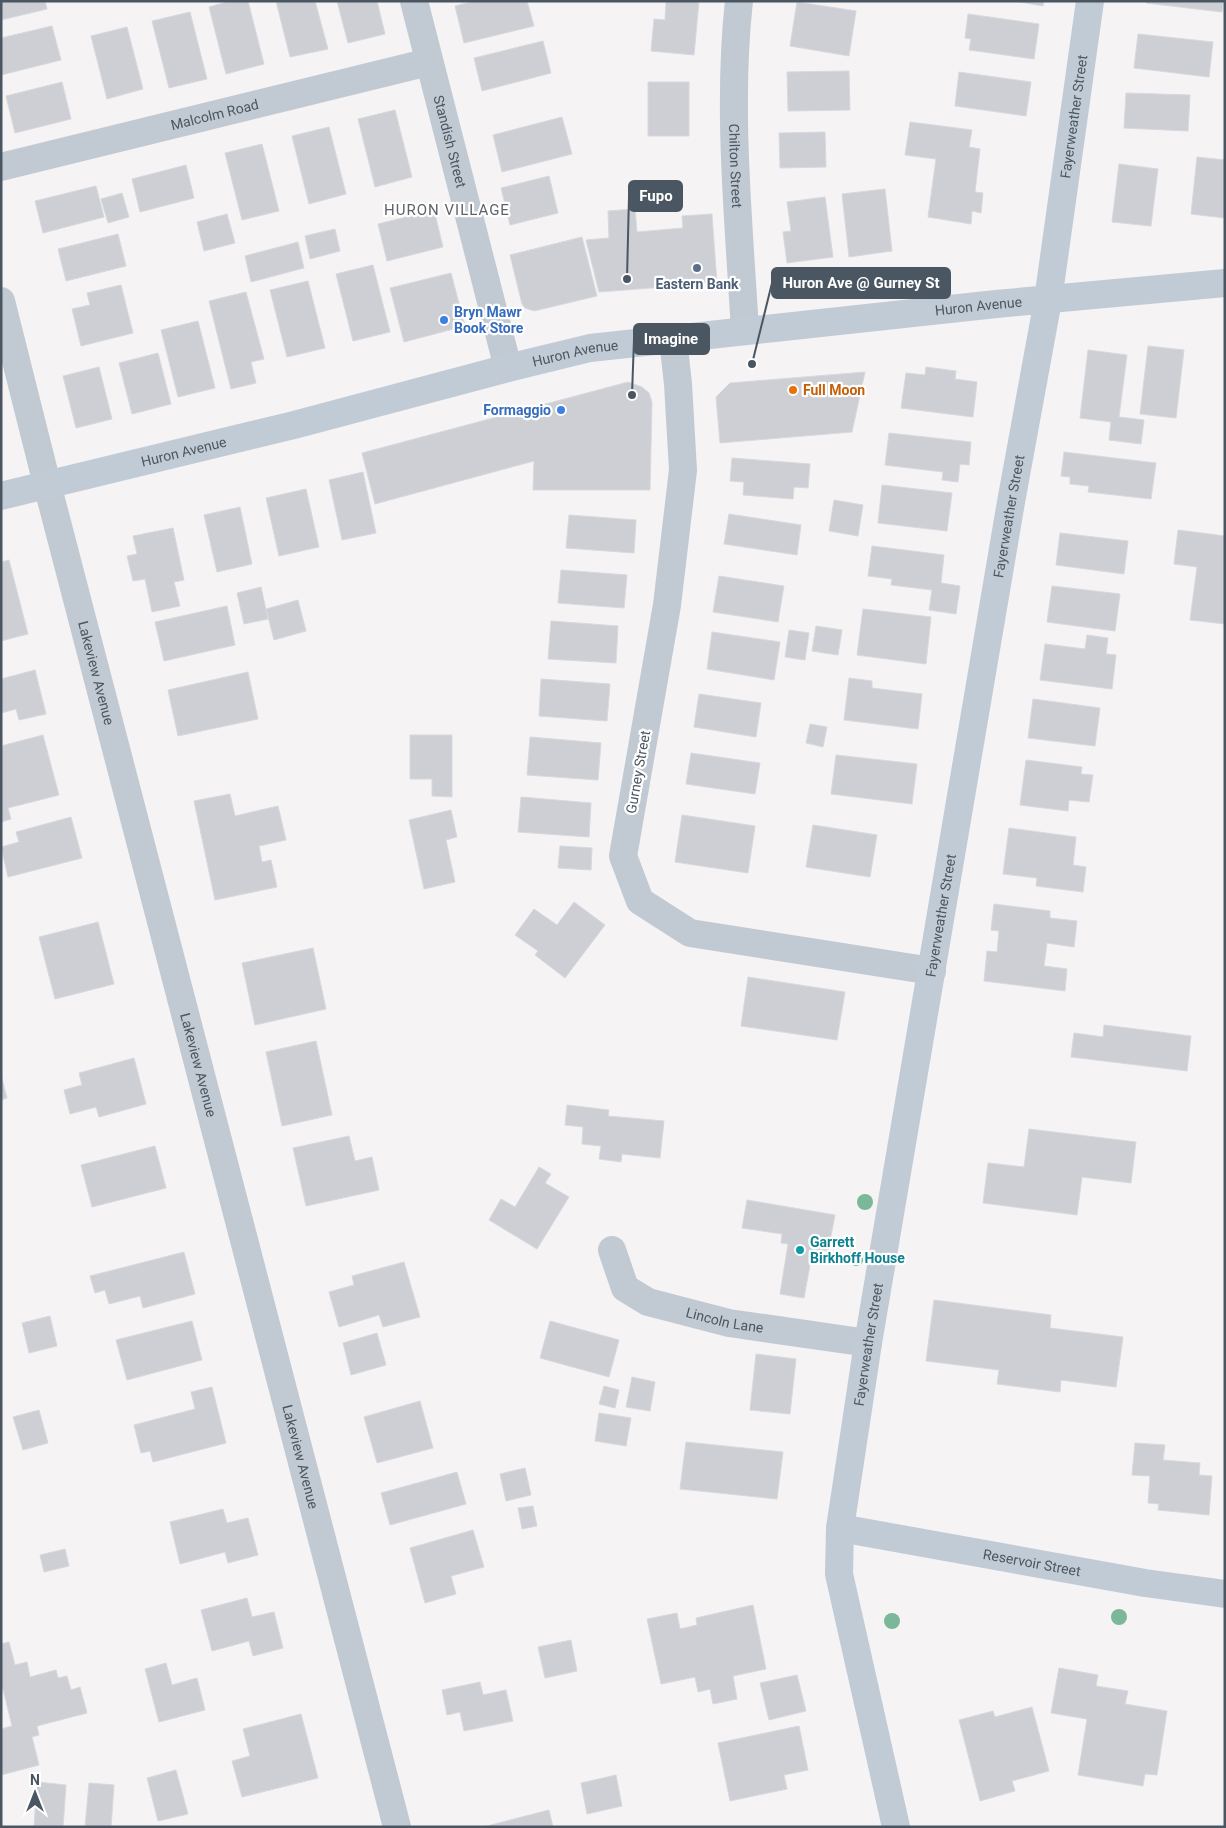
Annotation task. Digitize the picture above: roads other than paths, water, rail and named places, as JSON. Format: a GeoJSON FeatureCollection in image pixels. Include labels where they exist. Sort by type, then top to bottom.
{"type":"FeatureCollection","features":[{"type":"Feature","properties":{"kind":"street","name":"Standish Street"},"geometry":{"type":"LineString","coordinates":[[414,1],[508,368]]}},
{"type":"Feature","properties":{"kind":"street","name":"Chilton Street"},"geometry":{"type":"LineString","coordinates":[[739,1],[734,45],[736,166],[745,331]]}},
{"type":"Feature","properties":{"kind":"street","name":"Fayerweather Street"},"geometry":{"type":"LineString","coordinates":[[896,1827],[839,1574],[840,1528],[868,1343],[1011,502],[1048,300],[1090,1]]}},
{"type":"Feature","properties":{"kind":"street","name":"Malcolm Road"},"geometry":{"type":"LineString","coordinates":[[1,167],[429,62]]}},
{"type":"Feature","properties":{"kind":"street","name":"Huron Avenue"},"geometry":{"type":"LineString","coordinates":[[1,496],[294,425],[590,348],[1225,283]]}},
{"type":"Feature","properties":{"kind":"street","name":"Lakeview Avenue"},"geometry":{"type":"LineString","coordinates":[[1,301],[397,1827]]}},
{"type":"Feature","properties":{"kind":"street","name":"Gurney Street"},"geometry":{"type":"LineString","coordinates":[[673,339],[678,384],[683,470],[668,605],[624,856],[640,901],[690,933],[932,971]]}},
{"type":"Feature","properties":{"kind":"street","name":"Lincoln Lane"},"geometry":{"type":"LineString","coordinates":[[612,1250],[625,1288],[648,1302],[728,1323],[868,1343]]}},
{"type":"Feature","properties":{"kind":"street","name":"Reservoir Street"},"geometry":{"type":"LineString","coordinates":[[840,1528],[1145,1583],[1225,1594]]}},
{"type":"Feature","properties":{"kind":"place","name":"Eastern Bank"},"geometry":{"type":"Point","coordinates":[697,268]}},
{"type":"Feature","properties":{"kind":"place","name":"Fupo"},"geometry":{"type":"Point","coordinates":[627,279]}},
{"type":"Feature","properties":{"kind":"place","name":"Bryn Mawr Book Store"},"geometry":{"type":"Point","coordinates":[444,320]}},
{"type":"Feature","properties":{"kind":"place","name":"Huron Ave @ Gurney St"},"geometry":{"type":"Point","coordinates":[752,364]}},
{"type":"Feature","properties":{"kind":"place","name":"Full Moon"},"geometry":{"type":"Point","coordinates":[793,390]}},
{"type":"Feature","properties":{"kind":"place","name":"Imagine"},"geometry":{"type":"Point","coordinates":[632,395]}},
{"type":"Feature","properties":{"kind":"place","name":"Formaggio"},"geometry":{"type":"Point","coordinates":[561,410]}},
{"type":"Feature","properties":{"kind":"place","name":"Garrett Birkhoff House"},"geometry":{"type":"Point","coordinates":[800,1250]}},
{"type":"Feature","properties":{"kind":"district","name":"HURON VILLAGE"},"geometry":{"type":"Point","coordinates":[447,210]}}]}
